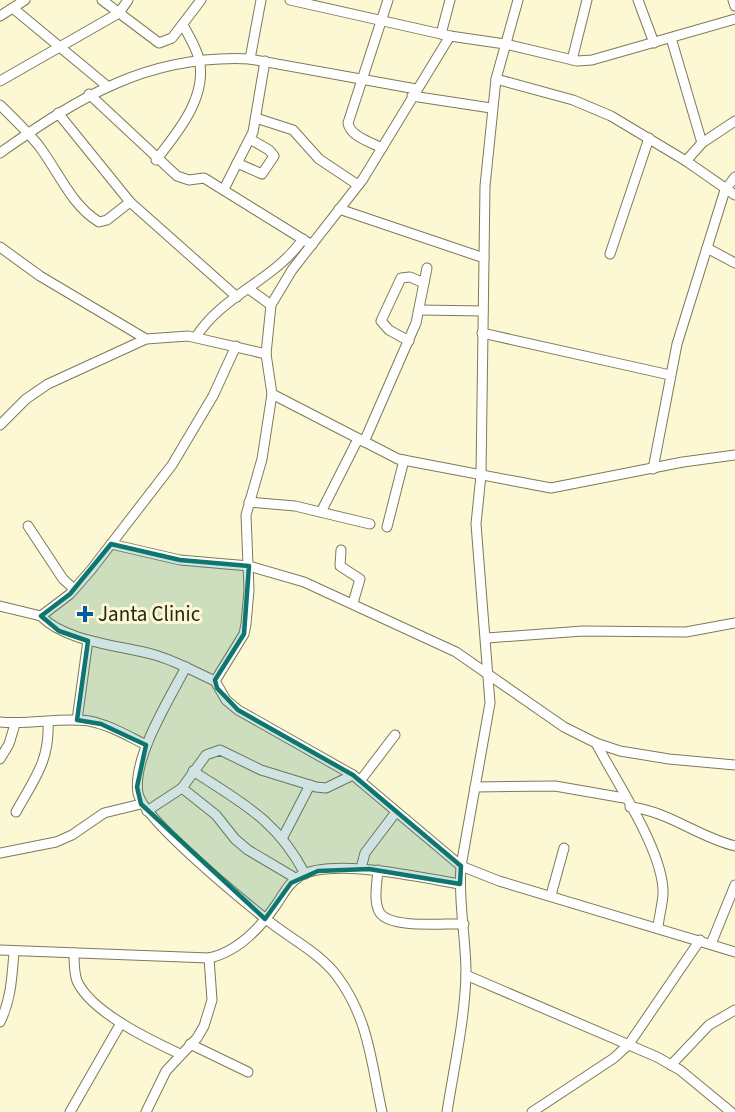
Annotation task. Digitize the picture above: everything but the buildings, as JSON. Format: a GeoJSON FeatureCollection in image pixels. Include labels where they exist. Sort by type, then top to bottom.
{"type":"FeatureCollection","features":[{"type":"Feature","properties":{"kind":"street"},"geometry":{"type":"LineString","coordinates":[[0,16],[25,0]]}},
{"type":"Feature","properties":{"kind":"street"},"geometry":{"type":"LineString","coordinates":[[102,0],[159,43],[172,38],[201,0]]}},
{"type":"Feature","properties":{"kind":"street"},"geometry":{"type":"LineString","coordinates":[[0,81],[119,14],[128,0]]}},
{"type":"Feature","properties":{"kind":"street"},"geometry":{"type":"LineString","coordinates":[[250,58],[261,0]]}},
{"type":"Feature","properties":{"kind":"street"},"geometry":{"type":"LineString","coordinates":[[290,0],[322,4],[382,21],[445,35],[505,44],[572,60],[609,57],[735,19]]}},
{"type":"Feature","properties":{"kind":"street"},"geometry":{"type":"LineString","coordinates":[[382,148],[355,134],[349,127],[388,0]]}},
{"type":"Feature","properties":{"kind":"street"},"geometry":{"type":"LineString","coordinates":[[196,337],[209,320],[308,242],[358,185],[382,148],[445,35],[450,0]]}},
{"type":"Feature","properties":{"kind":"street"},"geometry":{"type":"LineString","coordinates":[[447,1112],[466,975],[460,884],[461,866],[488,719],[489,677],[477,549],[485,186],[491,108],[496,79],[518,0]]}},
{"type":"Feature","properties":{"kind":"street"},"geometry":{"type":"LineString","coordinates":[[572,60],[587,0]]}},
{"type":"Feature","properties":{"kind":"street"},"geometry":{"type":"LineString","coordinates":[[638,0],[654,43]]}},
{"type":"Feature","properties":{"kind":"street"},"geometry":{"type":"LineString","coordinates":[[733,0],[735,6]]}},
{"type":"Feature","properties":{"kind":"street"},"geometry":{"type":"LineString","coordinates":[[14,9],[107,86]]}},
{"type":"Feature","properties":{"kind":"street"},"geometry":{"type":"LineString","coordinates":[[156,160],[179,130],[192,108],[200,78],[200,61],[183,25]]}},
{"type":"Feature","properties":{"kind":"street"},"geometry":{"type":"LineString","coordinates":[[671,38],[702,143]]}},
{"type":"Feature","properties":{"kind":"street"},"geometry":{"type":"LineString","coordinates":[[0,153],[89,94],[146,71],[200,61],[250,58],[364,78],[414,92],[491,108]]}},
{"type":"Feature","properties":{"kind":"street"},"geometry":{"type":"LineString","coordinates":[[224,189],[249,139],[256,118],[265,61]]}},
{"type":"Feature","properties":{"kind":"street"},"geometry":{"type":"LineString","coordinates":[[496,79],[573,100],[611,116],[686,160],[735,195]]}},
{"type":"Feature","properties":{"kind":"street"},"geometry":{"type":"LineString","coordinates":[[89,94],[156,160],[177,177],[189,180],[204,178],[308,242]]}},
{"type":"Feature","properties":{"kind":"street"},"geometry":{"type":"LineString","coordinates":[[0,105],[28,133],[78,203],[91,217],[99,222],[107,220],[130,202]]}},
{"type":"Feature","properties":{"kind":"street"},"geometry":{"type":"LineString","coordinates":[[58,114],[130,202],[237,297]]}},
{"type":"Feature","properties":{"kind":"street"},"geometry":{"type":"LineString","coordinates":[[256,118],[293,130],[319,159],[358,185]]}},
{"type":"Feature","properties":{"kind":"street"},"geometry":{"type":"LineString","coordinates":[[686,160],[702,143],[735,121]]}},
{"type":"Feature","properties":{"kind":"street"},"geometry":{"type":"LineString","coordinates":[[610,254],[649,138]]}},
{"type":"Feature","properties":{"kind":"street"},"geometry":{"type":"LineString","coordinates":[[237,163],[262,174],[273,159],[274,156],[269,150],[249,139]]}},
{"type":"Feature","properties":{"kind":"street"},"geometry":{"type":"LineString","coordinates":[[653,469],[670,375],[725,190],[735,177]]}},
{"type":"Feature","properties":{"kind":"street"},"geometry":{"type":"LineString","coordinates":[[339,209],[484,258]]}},
{"type":"Feature","properties":{"kind":"street"},"geometry":{"type":"LineString","coordinates":[[215,681],[244,634],[249,601],[249,566],[245,531],[249,502],[262,459],[272,394],[266,354],[272,306],[277,293],[308,242]]}},
{"type":"Feature","properties":{"kind":"street"},"geometry":{"type":"LineString","coordinates":[[0,247],[40,276],[146,339]]}},
{"type":"Feature","properties":{"kind":"street"},"geometry":{"type":"LineString","coordinates":[[707,248],[735,263]]}},
{"type":"Feature","properties":{"kind":"street"},"geometry":{"type":"LineString","coordinates":[[321,512],[361,441],[409,341],[420,310],[427,268]]}},
{"type":"Feature","properties":{"kind":"street"},"geometry":{"type":"LineString","coordinates":[[409,341],[389,330],[381,321],[401,278],[410,277],[424,283]]}},
{"type":"Feature","properties":{"kind":"street"},"geometry":{"type":"LineString","coordinates":[[249,289],[272,306]]}},
{"type":"Feature","properties":{"kind":"street"},"geometry":{"type":"LineString","coordinates":[[420,310],[483,311]]}},
{"type":"Feature","properties":{"kind":"street"},"geometry":{"type":"LineString","coordinates":[[482,333],[670,375]]}},
{"type":"Feature","properties":{"kind":"street"},"geometry":{"type":"LineString","coordinates":[[0,425],[26,399],[48,384],[146,339],[175,335],[196,337],[266,354]]}},
{"type":"Feature","properties":{"kind":"street"},"geometry":{"type":"LineString","coordinates":[[41,616],[74,589],[172,465],[213,396],[236,346]]}},
{"type":"Feature","properties":{"kind":"street"},"geometry":{"type":"LineString","coordinates":[[272,394],[361,441],[404,460],[551,488],[735,455]]}},
{"type":"Feature","properties":{"kind":"street"},"geometry":{"type":"LineString","coordinates":[[387,527],[404,460]]}},
{"type":"Feature","properties":{"kind":"street"},"geometry":{"type":"LineString","coordinates":[[249,502],[321,512],[370,525]]}},
{"type":"Feature","properties":{"kind":"street"},"geometry":{"type":"LineString","coordinates":[[28,526],[63,579],[74,589]]}},
{"type":"Feature","properties":{"kind":"street"},"geometry":{"type":"LineString","coordinates":[[111,544],[180,560],[249,566],[304,582],[456,652],[564,727],[596,743],[650,756],[735,765]]}},
{"type":"Feature","properties":{"kind":"street"},"geometry":{"type":"LineString","coordinates":[[341,550],[340,566],[360,579],[352,603]]}},
{"type":"Feature","properties":{"kind":"street"},"geometry":{"type":"LineString","coordinates":[[1,603],[41,616],[59,631],[154,655],[215,681],[226,700],[238,710],[356,778],[461,866],[735,952]]}},
{"type":"Feature","properties":{"kind":"street"},"geometry":{"type":"LineString","coordinates":[[486,638],[583,631],[686,632],[735,622]]}},
{"type":"Feature","properties":{"kind":"street"},"geometry":{"type":"LineString","coordinates":[[77,720],[88,640]]}},
{"type":"Feature","properties":{"kind":"street"},"geometry":{"type":"LineString","coordinates":[[186,667],[146,745],[137,787],[144,807],[265,919],[325,963],[348,993],[360,1015],[377,1076],[382,1112]]}},
{"type":"Feature","properties":{"kind":"street"},"geometry":{"type":"LineString","coordinates":[[0,722],[77,720],[101,724],[146,745]]}},
{"type":"Feature","properties":{"kind":"street"},"geometry":{"type":"LineString","coordinates":[[16,812],[46,756],[49,743],[48,722]]}},
{"type":"Feature","properties":{"kind":"street"},"geometry":{"type":"LineString","coordinates":[[0,759],[9,744],[15,723]]}},
{"type":"Feature","properties":{"kind":"street"},"geometry":{"type":"LineString","coordinates":[[0,853],[56,842],[72,835],[104,813],[144,807],[182,788],[206,755],[220,750],[261,770],[326,788],[356,778],[395,735]]}},
{"type":"Feature","properties":{"kind":"street"},"geometry":{"type":"LineString","coordinates":[[596,743],[652,846],[660,868],[663,894],[658,927]]}},
{"type":"Feature","properties":{"kind":"street"},"geometry":{"type":"LineString","coordinates":[[193,771],[256,814],[283,837],[301,877]]}},
{"type":"Feature","properties":{"kind":"street"},"geometry":{"type":"LineString","coordinates":[[283,837],[310,785]]}},
{"type":"Feature","properties":{"kind":"street"},"geometry":{"type":"LineString","coordinates":[[475,787],[555,786],[624,798]]}},
{"type":"Feature","properties":{"kind":"street"},"geometry":{"type":"LineString","coordinates":[[182,788],[216,815],[235,839],[248,850],[301,877],[361,868],[460,884]]}},
{"type":"Feature","properties":{"kind":"street"},"geometry":{"type":"LineString","coordinates":[[630,807],[655,811],[708,837],[735,846]]}},
{"type":"Feature","properties":{"kind":"street"},"geometry":{"type":"LineString","coordinates":[[361,868],[365,853],[396,812]]}},
{"type":"Feature","properties":{"kind":"street"},"geometry":{"type":"LineString","coordinates":[[551,896],[564,848]]}},
{"type":"Feature","properties":{"kind":"street"},"geometry":{"type":"LineString","coordinates":[[378,870],[377,902],[379,912],[385,919],[406,923],[464,924]]}},
{"type":"Feature","properties":{"kind":"street"},"geometry":{"type":"LineString","coordinates":[[0,950],[209,958],[226,954],[265,919],[301,877]]}},
{"type":"Feature","properties":{"kind":"street"},"geometry":{"type":"LineString","coordinates":[[711,944],[735,885]]}},
{"type":"Feature","properties":{"kind":"street"},"geometry":{"type":"LineString","coordinates":[[532,1112],[614,1058],[629,1044],[700,940]]}},
{"type":"Feature","properties":{"kind":"street"},"geometry":{"type":"LineString","coordinates":[[0,1023],[7,1008],[11,988],[14,952]]}},
{"type":"Feature","properties":{"kind":"street"},"geometry":{"type":"LineString","coordinates":[[74,953],[78,984],[121,1023],[180,1054]]}},
{"type":"Feature","properties":{"kind":"street"},"geometry":{"type":"LineString","coordinates":[[146,1112],[166,1071],[204,1026],[212,1000],[209,958]]}},
{"type":"Feature","properties":{"kind":"street"},"geometry":{"type":"LineString","coordinates":[[466,975],[629,1044],[671,1065],[732,1112]]}},
{"type":"Feature","properties":{"kind":"street"},"geometry":{"type":"LineString","coordinates":[[671,1065],[709,1025],[735,1011]]}},
{"type":"Feature","properties":{"kind":"street"},"geometry":{"type":"LineString","coordinates":[[70,1112],[121,1023]]}},
{"type":"Feature","properties":{"kind":"street"},"geometry":{"type":"LineString","coordinates":[[190,1044],[248,1072]]}},
{"type":"Feature","properties":{"kind":"highlighted area"},"geometry":{"type":"Polygon","coordinates":[[[111,544],[180,560],[249,566],[244,634],[215,680],[217,688],[238,710],[353,775],[461,866],[460,884],[369,869],[318,871],[291,883],[265,919],[141,804],[137,787],[146,745],[101,724],[77,720],[88,641],[59,631],[41,616],[70,594],[111,544]]]}},
{"type":"Feature","properties":{"kind":"place","name":"Janta Clinic"},"geometry":{"type":"Point","coordinates":[85,614]}}]}
